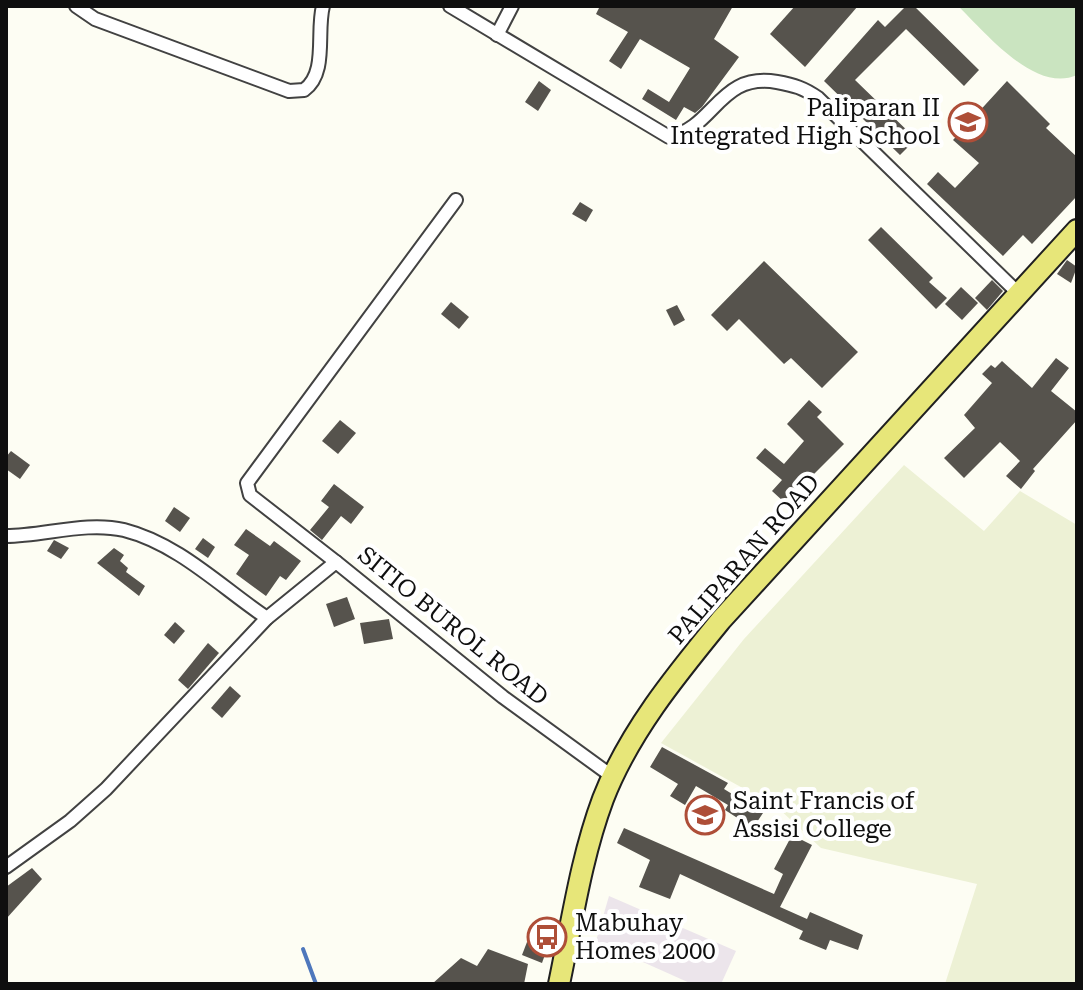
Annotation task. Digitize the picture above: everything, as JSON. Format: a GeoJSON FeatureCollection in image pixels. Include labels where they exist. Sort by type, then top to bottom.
{"type":"FeatureCollection","features":[{"type":"Feature","properties":{"kind":"main road","name":"PALIPARAN ROAD"},"geometry":{"type":"LineString","coordinates":[[559,984],[588,846],[613,777],[635,736],[672,681],[721,620],[1077,230]]}},
{"type":"Feature","properties":{"kind":"street"},"geometry":{"type":"LineString","coordinates":[[76,6],[95,19],[289,91],[304,90],[317,75],[319,23],[323,6]]}},
{"type":"Feature","properties":{"kind":"street"},"geometry":{"type":"LineString","coordinates":[[450,6],[669,137],[683,132],[740,85],[756,79],[799,85],[818,98],[1018,293]]}},
{"type":"Feature","properties":{"kind":"street"},"geometry":{"type":"LineString","coordinates":[[497,35],[512,6]]}},
{"type":"Feature","properties":{"kind":"street"},"geometry":{"type":"LineString","coordinates":[[336,562],[250,495],[247,483],[456,200]]}},
{"type":"Feature","properties":{"kind":"street"},"geometry":{"type":"LineString","coordinates":[[6,536],[65,529],[123,530],[184,558],[267,618]]}},
{"type":"Feature","properties":{"kind":"street","name":"SITIO BUROL ROAD"},"geometry":{"type":"LineString","coordinates":[[6,867],[70,821],[106,789],[267,618],[336,562],[503,697],[613,777]]}},
{"type":"Feature","properties":{"kind":"shaded area"},"geometry":{"type":"Polygon","coordinates":[[[609,896],[736,951],[721,984],[692,984],[596,941],[609,896]]]}},
{"type":"Feature","properties":{"kind":"green space"},"geometry":{"type":"Polygon","coordinates":[[[958,6],[1077,6],[1077,75],[1061,79],[1044,76],[1028,68],[996,44],[958,6]]]}},
{"type":"Feature","properties":{"kind":"green space"},"geometry":{"type":"Polygon","coordinates":[[[904,465],[984,531],[1020,491],[1077,525],[1077,984],[945,984],[977,884],[821,848],[777,807],[661,743],[744,639],[904,465]]]}},
{"type":"Feature","properties":{"kind":"building"},"geometry":{"type":"Polygon","coordinates":[[[600,6],[733,6],[714,39],[739,57],[702,107],[695,113],[684,107],[676,120],[642,99],[648,89],[669,102],[690,68],[640,39],[621,69],[609,61],[628,32],[596,14],[600,6]]]}},
{"type":"Feature","properties":{"kind":"building"},"geometry":{"type":"Polygon","coordinates":[[[795,6],[858,6],[805,67],[770,34],[795,6]]]}},
{"type":"Feature","properties":{"kind":"building"},"geometry":{"type":"Polygon","coordinates":[[[906,6],[914,6],[979,70],[964,86],[906,29],[855,80],[916,139],[900,155],[824,81],[878,20],[885,27],[906,6]]]}},
{"type":"Feature","properties":{"kind":"building"},"geometry":{"type":"Polygon","coordinates":[[[539,81],[551,90],[538,111],[525,102],[539,81]]]}},
{"type":"Feature","properties":{"kind":"building"},"geometry":{"type":"Polygon","coordinates":[[[1007,81],[1050,124],[1046,128],[1077,157],[1077,196],[1032,244],[1023,235],[1003,256],[927,184],[938,172],[955,188],[979,163],[953,140],[1007,81]]]}},
{"type":"Feature","properties":{"kind":"building"},"geometry":{"type":"Polygon","coordinates":[[[580,202],[593,210],[586,222],[572,214],[580,202]]]}},
{"type":"Feature","properties":{"kind":"building"},"geometry":{"type":"Polygon","coordinates":[[[881,227],[933,278],[929,282],[947,298],[936,309],[868,240],[881,227]]]}},
{"type":"Feature","properties":{"kind":"building"},"geometry":{"type":"Polygon","coordinates":[[[1067,260],[1077,267],[1071,283],[1057,274],[1067,260]]]}},
{"type":"Feature","properties":{"kind":"building"},"geometry":{"type":"Polygon","coordinates":[[[764,261],[858,352],[822,388],[791,358],[784,364],[739,319],[727,331],[711,315],[764,261]]]}},
{"type":"Feature","properties":{"kind":"building"},"geometry":{"type":"Polygon","coordinates":[[[992,280],[1003,291],[987,310],[975,298],[992,280]]]}},
{"type":"Feature","properties":{"kind":"building"},"geometry":{"type":"Polygon","coordinates":[[[961,287],[978,303],[962,320],[945,304],[961,287]]]}},
{"type":"Feature","properties":{"kind":"building"},"geometry":{"type":"Polygon","coordinates":[[[451,302],[469,317],[459,329],[441,314],[451,302]]]}},
{"type":"Feature","properties":{"kind":"building"},"geometry":{"type":"Polygon","coordinates":[[[677,305],[685,320],[674,326],[666,310],[677,305]]]}},
{"type":"Feature","properties":{"kind":"building"},"geometry":{"type":"Polygon","coordinates":[[[1056,358],[1069,368],[1051,391],[1077,412],[1077,420],[1033,469],[1035,471],[1021,489],[1006,476],[1020,461],[1000,442],[964,478],[944,458],[975,428],[964,415],[992,383],[982,374],[991,365],[995,368],[1002,361],[1032,388],[1056,358]]]}},
{"type":"Feature","properties":{"kind":"building"},"geometry":{"type":"Polygon","coordinates":[[[809,400],[822,412],[817,417],[844,444],[813,475],[806,476],[784,502],[772,491],[782,480],[756,458],[765,448],[784,464],[804,441],[787,424],[809,400]]]}},
{"type":"Feature","properties":{"kind":"building"},"geometry":{"type":"Polygon","coordinates":[[[340,420],[356,433],[338,454],[322,441],[340,420]]]}},
{"type":"Feature","properties":{"kind":"building"},"geometry":{"type":"Polygon","coordinates":[[[11,451],[30,465],[20,479],[6,469],[6,457],[11,451]]]}},
{"type":"Feature","properties":{"kind":"building"},"geometry":{"type":"Polygon","coordinates":[[[334,484],[364,507],[351,524],[341,516],[322,540],[310,530],[329,507],[321,501],[334,484]]]}},
{"type":"Feature","properties":{"kind":"building"},"geometry":{"type":"Polygon","coordinates":[[[174,507],[190,518],[180,532],[165,521],[174,507]]]}},
{"type":"Feature","properties":{"kind":"building"},"geometry":{"type":"Polygon","coordinates":[[[246,529],[270,546],[274,541],[301,561],[286,580],[280,576],[266,596],[236,574],[249,555],[234,545],[246,529]]]}},
{"type":"Feature","properties":{"kind":"building"},"geometry":{"type":"Polygon","coordinates":[[[203,538],[215,547],[208,558],[195,549],[203,538]]]}},
{"type":"Feature","properties":{"kind":"building"},"geometry":{"type":"Polygon","coordinates":[[[54,540],[69,548],[61,559],[47,551],[54,540]]]}},
{"type":"Feature","properties":{"kind":"building"},"geometry":{"type":"Polygon","coordinates":[[[114,548],[124,555],[120,561],[128,568],[126,572],[145,586],[139,596],[97,563],[114,548]]]}},
{"type":"Feature","properties":{"kind":"building"},"geometry":{"type":"Polygon","coordinates":[[[347,597],[355,619],[334,627],[326,604],[347,597]]]}},
{"type":"Feature","properties":{"kind":"building"},"geometry":{"type":"Polygon","coordinates":[[[389,619],[393,639],[364,644],[360,623],[389,619]]]}},
{"type":"Feature","properties":{"kind":"building"},"geometry":{"type":"Polygon","coordinates":[[[175,622],[185,631],[174,644],[164,635],[175,622]]]}},
{"type":"Feature","properties":{"kind":"building"},"geometry":{"type":"Polygon","coordinates":[[[208,643],[219,653],[188,689],[178,680],[208,643]]]}},
{"type":"Feature","properties":{"kind":"building"},"geometry":{"type":"Polygon","coordinates":[[[230,686],[241,696],[222,718],[211,708],[230,686]]]}},
{"type":"Feature","properties":{"kind":"building"},"geometry":{"type":"Polygon","coordinates":[[[662,747],[728,783],[724,789],[763,813],[753,828],[725,810],[728,805],[696,786],[685,805],[670,796],[678,784],[650,767],[662,747]]]}},
{"type":"Feature","properties":{"kind":"building"},"geometry":{"type":"Polygon","coordinates":[[[624,828],[774,894],[783,874],[774,869],[792,835],[812,845],[780,907],[807,919],[810,912],[863,935],[858,950],[830,940],[826,950],[799,939],[803,931],[680,874],[670,899],[639,887],[650,860],[617,843],[624,828]]]}},
{"type":"Feature","properties":{"kind":"building"},"geometry":{"type":"Polygon","coordinates":[[[32,868],[42,879],[6,919],[6,887],[32,868]]]}},
{"type":"Feature","properties":{"kind":"building"},"geometry":{"type":"Polygon","coordinates":[[[527,942],[547,949],[542,963],[522,955],[527,942]]]}},
{"type":"Feature","properties":{"kind":"building"},"geometry":{"type":"Polygon","coordinates":[[[488,949],[528,964],[524,984],[432,984],[461,958],[477,966],[488,949]]]}},
{"type":"Feature","properties":{"kind":"waterway"},"geometry":{"type":"LineString","coordinates":[[303,949],[316,984]]}},
{"type":"Feature","properties":{"kind":"place","name":"Paliparan II Integrated High School"},"geometry":{"type":"Point","coordinates":[968,122]}},
{"type":"Feature","properties":{"kind":"place","name":"Saint Francis of Assisi College"},"geometry":{"type":"Point","coordinates":[705,815]}},
{"type":"Feature","properties":{"kind":"place","name":"Mabuhay Homes 2000"},"geometry":{"type":"Point","coordinates":[547,937]}}]}
